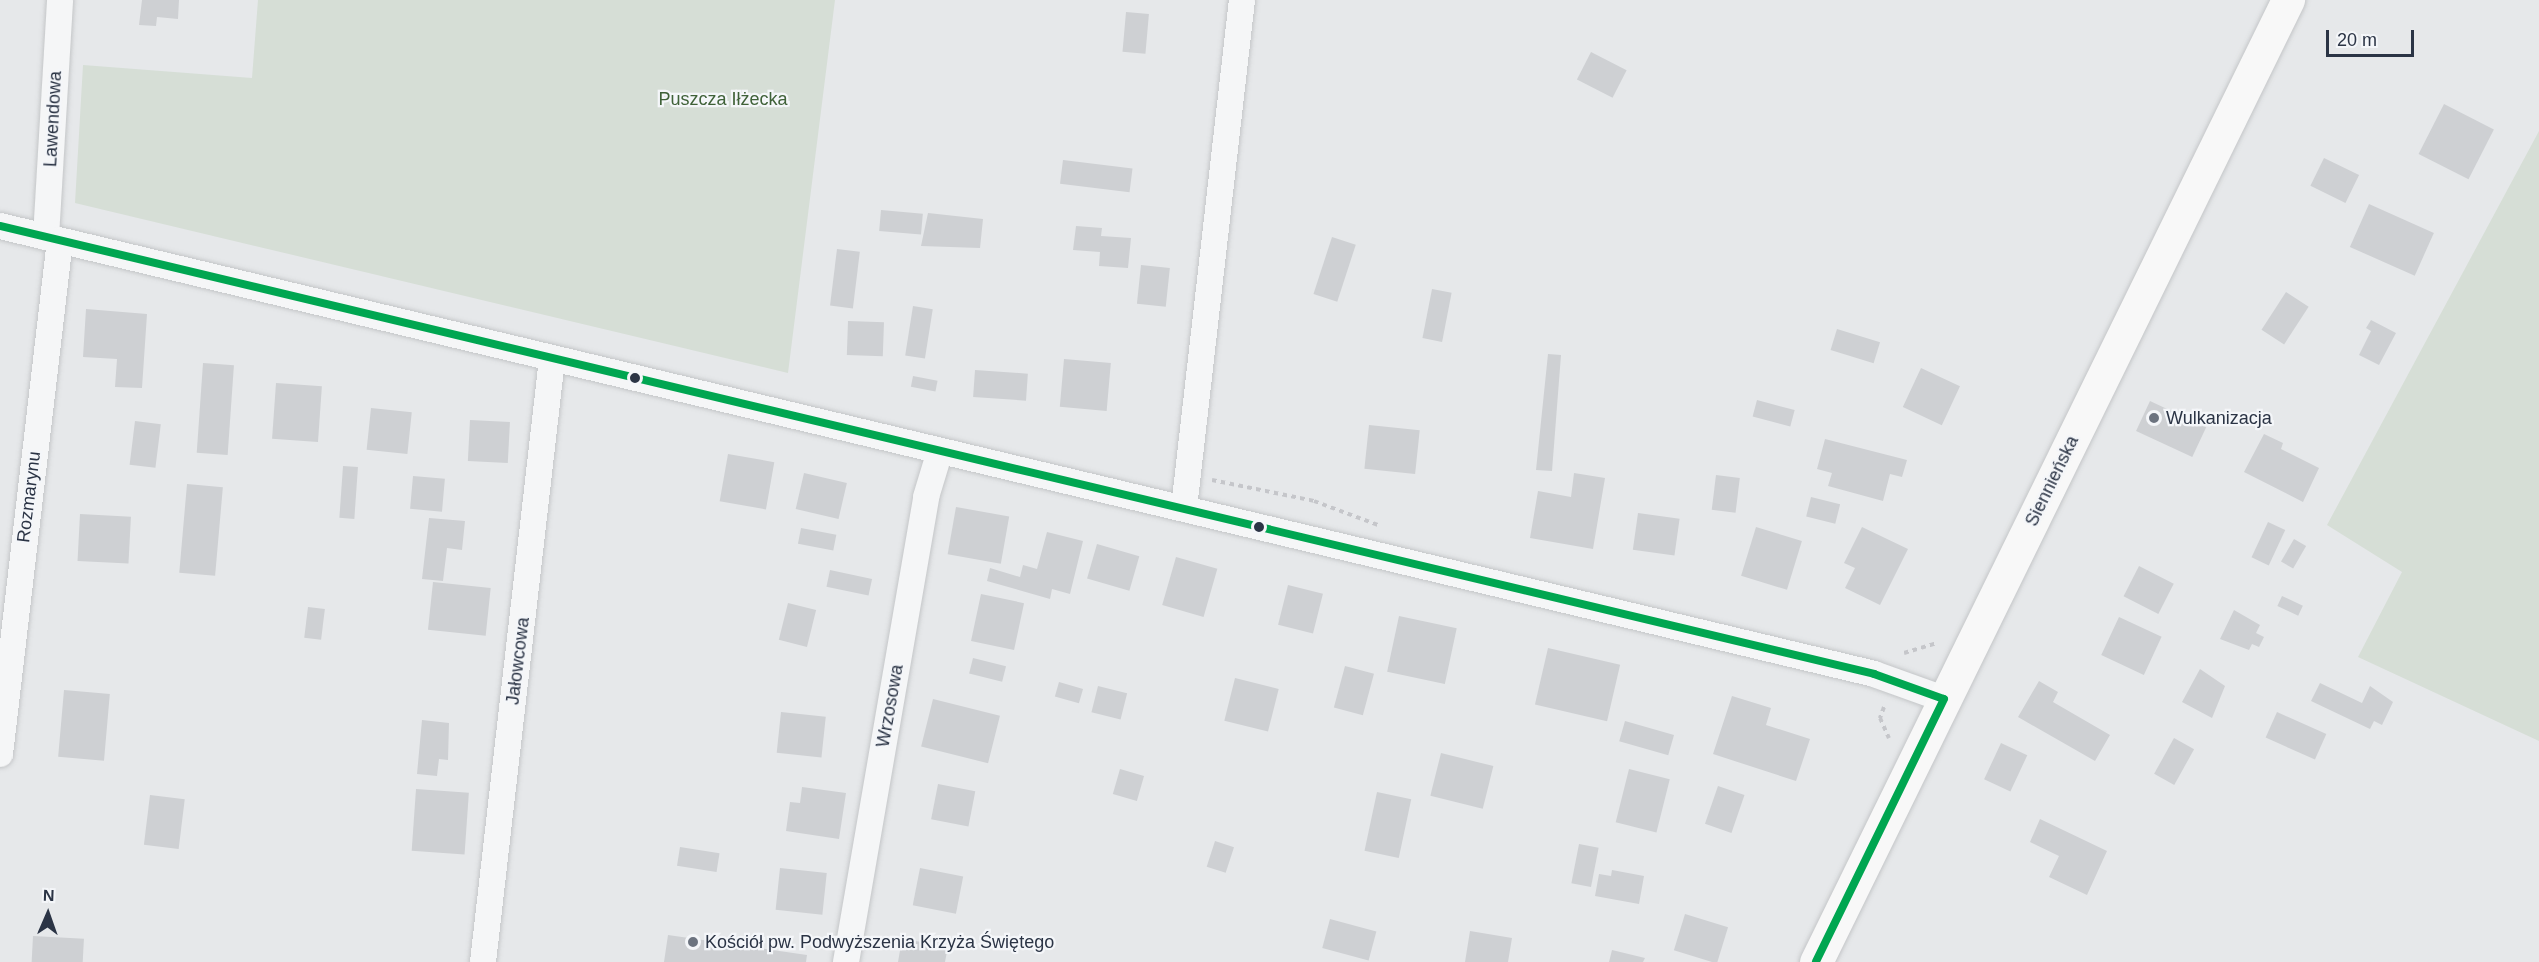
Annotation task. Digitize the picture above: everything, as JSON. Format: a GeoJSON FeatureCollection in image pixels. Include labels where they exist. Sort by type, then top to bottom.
{"type":"FeatureCollection","features":[{"type":"Feature","properties":{"kind":"main road","name":"Siennieńska"},"geometry":{"type":"LineString","coordinates":[[1816,962],[2288,0]]}},
{"type":"Feature","properties":{"kind":"street","name":"Lawendowa"},"geometry":{"type":"LineString","coordinates":[[53,239],[60,0]]}},
{"type":"Feature","properties":{"kind":"street"},"geometry":{"type":"LineString","coordinates":[[1184,508],[1242,0]]}},
{"type":"Feature","properties":{"kind":"street"},"geometry":{"type":"LineString","coordinates":[[0,226],[1896,680],[1944,699]]}},
{"type":"Feature","properties":{"kind":"street","name":"Rozmarynu"},"geometry":{"type":"LineString","coordinates":[[0,754],[53,239]]}},
{"type":"Feature","properties":{"kind":"street","name":"Jałowcowa"},"geometry":{"type":"LineString","coordinates":[[483,962],[552,359]]}},
{"type":"Feature","properties":{"kind":"street","name":"Wrzosowa"},"geometry":{"type":"LineString","coordinates":[[846,962],[926,496],[940,451]]}},
{"type":"Feature","properties":{"kind":"path"},"geometry":{"type":"LineString","coordinates":[[1885,747],[1890,736],[1880,718],[1909,654]]}},
{"type":"Feature","properties":{"kind":"green space","name":"Puszcza Iłżecka"},"geometry":{"type":"Polygon","coordinates":[[[258,0],[835,0],[788,373],[75,203],[83,65],[252,78],[258,0]]]}},
{"type":"Feature","properties":{"kind":"green space"},"geometry":{"type":"Polygon","coordinates":[[[2539,131],[2539,741],[2358,657],[2402,572],[2327,525],[2539,131]]]}},
{"type":"Feature","properties":{"kind":"building"},"geometry":{"type":"Polygon","coordinates":[[[142,0],[179,0],[178,19],[157,17],[156,26],[139,25],[142,0]]]}},
{"type":"Feature","properties":{"kind":"building"},"geometry":{"type":"Polygon","coordinates":[[[1126,12],[1149,14],[1145,54],[1123,52],[1126,12]]]}},
{"type":"Feature","properties":{"kind":"building"},"geometry":{"type":"Polygon","coordinates":[[[1591,52],[1627,70],[1613,98],[1577,80],[1591,52]]]}},
{"type":"Feature","properties":{"kind":"building"},"geometry":{"type":"Polygon","coordinates":[[[2444,104],[2494,129],[2468,179],[2419,154],[2444,104]]]}},
{"type":"Feature","properties":{"kind":"building"},"geometry":{"type":"Polygon","coordinates":[[[2324,158],[2359,175],[2345,203],[2310,186],[2324,158]]]}},
{"type":"Feature","properties":{"kind":"building"},"geometry":{"type":"Polygon","coordinates":[[[1063,160],[1132,169],[1130,192],[1060,184],[1063,160]]]}},
{"type":"Feature","properties":{"kind":"building"},"geometry":{"type":"Polygon","coordinates":[[[2369,204],[2434,233],[2415,276],[2350,247],[2369,204]]]}},
{"type":"Feature","properties":{"kind":"building"},"geometry":{"type":"Polygon","coordinates":[[[881,210],[923,214],[921,235],[879,231],[881,210]]]}},
{"type":"Feature","properties":{"kind":"building"},"geometry":{"type":"Polygon","coordinates":[[[928,213],[983,219],[980,248],[921,246],[928,213]]]}},
{"type":"Feature","properties":{"kind":"building"},"geometry":{"type":"Polygon","coordinates":[[[1076,226],[1102,228],[1101,236],[1131,238],[1128,268],[1099,266],[1100,252],[1073,250],[1076,226]]]}},
{"type":"Feature","properties":{"kind":"building"},"geometry":{"type":"Polygon","coordinates":[[[1332,237],[1356,245],[1337,302],[1313,294],[1332,237]]]}},
{"type":"Feature","properties":{"kind":"building"},"geometry":{"type":"Polygon","coordinates":[[[837,249],[860,252],[853,308],[830,306],[837,249]]]}},
{"type":"Feature","properties":{"kind":"building"},"geometry":{"type":"Polygon","coordinates":[[[1141,265],[1170,268],[1166,307],[1137,304],[1141,265]]]}},
{"type":"Feature","properties":{"kind":"building"},"geometry":{"type":"Polygon","coordinates":[[[1432,289],[1452,293],[1442,342],[1422,338],[1432,289]]]}},
{"type":"Feature","properties":{"kind":"building"},"geometry":{"type":"Polygon","coordinates":[[[2286,292],[2309,307],[2284,344],[2261,330],[2286,292]]]}},
{"type":"Feature","properties":{"kind":"building"},"geometry":{"type":"Polygon","coordinates":[[[913,306],[933,309],[925,359],[905,355],[913,306]]]}},
{"type":"Feature","properties":{"kind":"building"},"geometry":{"type":"Polygon","coordinates":[[[86,309],[147,314],[142,388],[115,387],[117,359],[83,357],[86,309]]]}},
{"type":"Feature","properties":{"kind":"building"},"geometry":{"type":"Polygon","coordinates":[[[2371,320],[2396,333],[2379,365],[2359,355],[2371,331],[2366,328],[2371,320]]]}},
{"type":"Feature","properties":{"kind":"building"},"geometry":{"type":"Polygon","coordinates":[[[848,321],[884,322],[883,356],[847,355],[848,321]]]}},
{"type":"Feature","properties":{"kind":"building"},"geometry":{"type":"Polygon","coordinates":[[[1837,329],[1880,342],[1874,363],[1831,350],[1837,329]]]}},
{"type":"Feature","properties":{"kind":"building"},"geometry":{"type":"Polygon","coordinates":[[[1548,354],[1561,355],[1552,471],[1536,470],[1548,354]]]}},
{"type":"Feature","properties":{"kind":"building"},"geometry":{"type":"Polygon","coordinates":[[[1064,359],[1111,363],[1107,411],[1060,407],[1064,359]]]}},
{"type":"Feature","properties":{"kind":"building"},"geometry":{"type":"Polygon","coordinates":[[[203,363],[234,365],[228,455],[197,453],[203,363]]]}},
{"type":"Feature","properties":{"kind":"building"},"geometry":{"type":"Polygon","coordinates":[[[1921,368],[1960,386],[1942,425],[1903,407],[1921,368]]]}},
{"type":"Feature","properties":{"kind":"building"},"geometry":{"type":"Polygon","coordinates":[[[975,370],[1028,374],[1026,401],[973,397],[975,370]]]}},
{"type":"Feature","properties":{"kind":"building"},"geometry":{"type":"Polygon","coordinates":[[[913,376],[938,381],[935,392],[911,387],[913,376]]]}},
{"type":"Feature","properties":{"kind":"building"},"geometry":{"type":"Polygon","coordinates":[[[276,383],[322,386],[318,442],[272,439],[276,383]]]}},
{"type":"Feature","properties":{"kind":"building"},"geometry":{"type":"Polygon","coordinates":[[[1757,400],[1795,410],[1790,427],[1753,416],[1757,400]]]}},
{"type":"Feature","properties":{"kind":"building"},"geometry":{"type":"Polygon","coordinates":[[[2150,401],[2206,427],[2192,457],[2136,431],[2150,401]]]}},
{"type":"Feature","properties":{"kind":"building"},"geometry":{"type":"Polygon","coordinates":[[[371,408],[412,412],[407,454],[367,450],[371,408]]]}},
{"type":"Feature","properties":{"kind":"building"},"geometry":{"type":"Polygon","coordinates":[[[470,420],[510,422],[508,463],[468,461],[470,420]]]}},
{"type":"Feature","properties":{"kind":"building"},"geometry":{"type":"Polygon","coordinates":[[[135,421],[161,424],[155,468],[130,465],[135,421]]]}},
{"type":"Feature","properties":{"kind":"building"},"geometry":{"type":"Polygon","coordinates":[[[1369,425],[1420,430],[1415,474],[1364,469],[1369,425]]]}},
{"type":"Feature","properties":{"kind":"building"},"geometry":{"type":"Polygon","coordinates":[[[2264,434],[2283,443],[2281,449],[2319,468],[2303,502],[2244,472],[2264,434]]]}},
{"type":"Feature","properties":{"kind":"building"},"geometry":{"type":"Polygon","coordinates":[[[1825,439],[1907,460],[1902,477],[1890,474],[1883,501],[1828,486],[1832,473],[1817,469],[1825,439]]]}},
{"type":"Feature","properties":{"kind":"building"},"geometry":{"type":"Polygon","coordinates":[[[728,454],[774,462],[766,509],[720,501],[728,454]]]}},
{"type":"Feature","properties":{"kind":"building"},"geometry":{"type":"Polygon","coordinates":[[[343,466],[358,467],[354,519],[339,518],[343,466]]]}},
{"type":"Feature","properties":{"kind":"building"},"geometry":{"type":"Polygon","coordinates":[[[804,473],[847,483],[839,519],[796,509],[804,473]]]}},
{"type":"Feature","properties":{"kind":"building"},"geometry":{"type":"Polygon","coordinates":[[[1574,473],[1605,478],[1593,549],[1530,538],[1538,491],[1571,497],[1574,473]]]}},
{"type":"Feature","properties":{"kind":"building"},"geometry":{"type":"Polygon","coordinates":[[[1716,475],[1740,478],[1736,513],[1712,510],[1716,475]]]}},
{"type":"Feature","properties":{"kind":"building"},"geometry":{"type":"Polygon","coordinates":[[[413,476],[445,479],[442,512],[410,509],[413,476]]]}},
{"type":"Feature","properties":{"kind":"building"},"geometry":{"type":"Polygon","coordinates":[[[187,484],[223,487],[215,576],[179,573],[187,484]]]}},
{"type":"Feature","properties":{"kind":"building"},"geometry":{"type":"Polygon","coordinates":[[[1811,497],[1840,504],[1835,524],[1806,516],[1811,497]]]}},
{"type":"Feature","properties":{"kind":"building"},"geometry":{"type":"Polygon","coordinates":[[[956,507],[1009,516],[1001,564],[948,554],[956,507]]]}},
{"type":"Feature","properties":{"kind":"building"},"geometry":{"type":"Polygon","coordinates":[[[1638,513],[1680,519],[1674,555],[1633,550],[1638,513]]]}},
{"type":"Feature","properties":{"kind":"building"},"geometry":{"type":"Polygon","coordinates":[[[80,514],[131,517],[128,564],[78,561],[80,514]]]}},
{"type":"Feature","properties":{"kind":"building"},"geometry":{"type":"Polygon","coordinates":[[[429,518],[465,521],[462,550],[447,548],[443,581],[422,579],[429,518]]]}},
{"type":"Feature","properties":{"kind":"building"},"geometry":{"type":"Polygon","coordinates":[[[2268,522],[2285,530],[2269,565],[2252,557],[2268,522]]]}},
{"type":"Feature","properties":{"kind":"building"},"geometry":{"type":"Polygon","coordinates":[[[1756,527],[1802,541],[1787,590],[1741,576],[1756,527]]]}},
{"type":"Feature","properties":{"kind":"building"},"geometry":{"type":"Polygon","coordinates":[[[1862,527],[1908,549],[1880,605],[1845,588],[1855,568],[1844,563],[1862,527]]]}},
{"type":"Feature","properties":{"kind":"building"},"geometry":{"type":"Polygon","coordinates":[[[801,528],[836,535],[833,551],[798,544],[801,528]]]}},
{"type":"Feature","properties":{"kind":"building"},"geometry":{"type":"Polygon","coordinates":[[[1047,532],[1083,541],[1070,594],[1052,589],[1050,599],[987,581],[990,568],[1020,577],[1023,565],[1037,569],[1047,532]]]}},
{"type":"Feature","properties":{"kind":"building"},"geometry":{"type":"Polygon","coordinates":[[[2294,539],[2306,546],[2293,569],[2281,562],[2294,539]]]}},
{"type":"Feature","properties":{"kind":"building"},"geometry":{"type":"Polygon","coordinates":[[[1097,544],[1139,556],[1129,591],[1087,579],[1097,544]]]}},
{"type":"Feature","properties":{"kind":"building"},"geometry":{"type":"Polygon","coordinates":[[[1176,557],[1217,569],[1204,617],[1162,605],[1176,557]]]}},
{"type":"Feature","properties":{"kind":"building"},"geometry":{"type":"Polygon","coordinates":[[[2139,566],[2174,584],[2158,614],[2124,596],[2139,566]]]}},
{"type":"Feature","properties":{"kind":"building"},"geometry":{"type":"Polygon","coordinates":[[[830,570],[872,579],[869,596],[826,587],[830,570]]]}},
{"type":"Feature","properties":{"kind":"building"},"geometry":{"type":"Polygon","coordinates":[[[433,582],[491,588],[486,636],[428,630],[433,582]]]}},
{"type":"Feature","properties":{"kind":"building"},"geometry":{"type":"Polygon","coordinates":[[[1288,585],[1323,594],[1313,633],[1278,625],[1288,585]]]}},
{"type":"Feature","properties":{"kind":"building"},"geometry":{"type":"Polygon","coordinates":[[[981,594],[1024,603],[1014,650],[971,641],[981,594]]]}},
{"type":"Feature","properties":{"kind":"building"},"geometry":{"type":"Polygon","coordinates":[[[2282,596],[2303,606],[2298,616],[2277,606],[2282,596]]]}},
{"type":"Feature","properties":{"kind":"building"},"geometry":{"type":"Polygon","coordinates":[[[788,603],[816,610],[807,647],[779,640],[788,603]]]}},
{"type":"Feature","properties":{"kind":"building"},"geometry":{"type":"Polygon","coordinates":[[[308,607],[325,609],[321,640],[304,638],[308,607]]]}},
{"type":"Feature","properties":{"kind":"building"},"geometry":{"type":"Polygon","coordinates":[[[2234,610],[2260,625],[2256,633],[2264,637],[2259,647],[2252,644],[2249,650],[2220,639],[2234,610]]]}},
{"type":"Feature","properties":{"kind":"building"},"geometry":{"type":"Polygon","coordinates":[[[1399,616],[1457,628],[1445,684],[1387,672],[1399,616]]]}},
{"type":"Feature","properties":{"kind":"building"},"geometry":{"type":"Polygon","coordinates":[[[2119,617],[2162,637],[2144,675],[2101,655],[2119,617]]]}},
{"type":"Feature","properties":{"kind":"building"},"geometry":{"type":"Polygon","coordinates":[[[1548,648],[1620,665],[1607,721],[1535,705],[1548,648]]]}},
{"type":"Feature","properties":{"kind":"building"},"geometry":{"type":"Polygon","coordinates":[[[973,658],[1006,666],[1002,682],[969,674],[973,658]]]}},
{"type":"Feature","properties":{"kind":"building"},"geometry":{"type":"Polygon","coordinates":[[[1345,666],[1374,674],[1363,715],[1334,708],[1345,666]]]}},
{"type":"Feature","properties":{"kind":"building"},"geometry":{"type":"Polygon","coordinates":[[[2200,669],[2225,686],[2212,718],[2182,702],[2200,669]]]}},
{"type":"Feature","properties":{"kind":"building"},"geometry":{"type":"Polygon","coordinates":[[[1235,678],[1279,689],[1268,732],[1224,721],[1235,678]]]}},
{"type":"Feature","properties":{"kind":"building"},"geometry":{"type":"Polygon","coordinates":[[[2039,681],[2058,692],[2053,702],[2110,735],[2095,761],[2018,717],[2039,681]]]}},
{"type":"Feature","properties":{"kind":"building"},"geometry":{"type":"Polygon","coordinates":[[[1059,682],[1083,689],[1079,703],[1055,696],[1059,682]]]}},
{"type":"Feature","properties":{"kind":"building"},"geometry":{"type":"Polygon","coordinates":[[[2320,683],[2362,703],[2370,686],[2393,702],[2382,725],[2374,721],[2370,729],[2311,701],[2320,683]]]}},
{"type":"Feature","properties":{"kind":"building"},"geometry":{"type":"Polygon","coordinates":[[[1098,686],[1127,693],[1121,719],[1091,712],[1098,686]]]}},
{"type":"Feature","properties":{"kind":"building"},"geometry":{"type":"Polygon","coordinates":[[[64,690],[110,694],[104,761],[58,757],[64,690]]]}},
{"type":"Feature","properties":{"kind":"building"},"geometry":{"type":"Polygon","coordinates":[[[1732,696],[1771,708],[1766,725],[1810,739],[1796,781],[1713,754],[1732,696]]]}},
{"type":"Feature","properties":{"kind":"building"},"geometry":{"type":"Polygon","coordinates":[[[933,699],[1000,716],[988,763],[921,747],[933,699]]]}},
{"type":"Feature","properties":{"kind":"building"},"geometry":{"type":"Polygon","coordinates":[[[781,712],[826,717],[821,757],[777,753],[781,712]]]}},
{"type":"Feature","properties":{"kind":"building"},"geometry":{"type":"Polygon","coordinates":[[[2277,712],[2326,734],[2315,760],[2266,738],[2277,712]]]}},
{"type":"Feature","properties":{"kind":"building"},"geometry":{"type":"Polygon","coordinates":[[[422,720],[449,723],[448,760],[439,759],[437,776],[417,774],[422,720]]]}},
{"type":"Feature","properties":{"kind":"building"},"geometry":{"type":"Polygon","coordinates":[[[1625,721],[1674,735],[1668,755],[1619,741],[1625,721]]]}},
{"type":"Feature","properties":{"kind":"building"},"geometry":{"type":"Polygon","coordinates":[[[2174,738],[2194,749],[2174,785],[2154,774],[2174,738]]]}},
{"type":"Feature","properties":{"kind":"building"},"geometry":{"type":"Polygon","coordinates":[[[2001,743],[2027,755],[2010,792],[1984,779],[2001,743]]]}},
{"type":"Feature","properties":{"kind":"building"},"geometry":{"type":"Polygon","coordinates":[[[1441,753],[1493,766],[1483,809],[1430,796],[1441,753]]]}},
{"type":"Feature","properties":{"kind":"building"},"geometry":{"type":"Polygon","coordinates":[[[1120,769],[1144,776],[1137,801],[1113,794],[1120,769]]]}},
{"type":"Feature","properties":{"kind":"building"},"geometry":{"type":"Polygon","coordinates":[[[1629,769],[1670,779],[1656,833],[1616,822],[1629,769]]]}},
{"type":"Feature","properties":{"kind":"building"},"geometry":{"type":"Polygon","coordinates":[[[938,784],[975,791],[968,827],[931,819],[938,784]]]}},
{"type":"Feature","properties":{"kind":"building"},"geometry":{"type":"Polygon","coordinates":[[[1718,786],[1744,795],[1731,833],[1705,824],[1718,786]]]}},
{"type":"Feature","properties":{"kind":"building"},"geometry":{"type":"Polygon","coordinates":[[[802,787],[846,793],[839,839],[786,831],[790,802],[800,803],[802,787]]]}},
{"type":"Feature","properties":{"kind":"building"},"geometry":{"type":"Polygon","coordinates":[[[416,789],[469,793],[465,855],[412,851],[416,789]]]}},
{"type":"Feature","properties":{"kind":"building"},"geometry":{"type":"Polygon","coordinates":[[[1377,792],[1411,799],[1399,858],[1365,851],[1377,792]]]}},
{"type":"Feature","properties":{"kind":"building"},"geometry":{"type":"Polygon","coordinates":[[[150,795],[185,799],[179,849],[144,845],[150,795]]]}},
{"type":"Feature","properties":{"kind":"building"},"geometry":{"type":"Polygon","coordinates":[[[2040,819],[2107,851],[2087,895],[2049,877],[2059,856],[2030,842],[2040,819]]]}},
{"type":"Feature","properties":{"kind":"building"},"geometry":{"type":"Polygon","coordinates":[[[1215,841],[1234,847],[1226,873],[1207,867],[1215,841]]]}},
{"type":"Feature","properties":{"kind":"building"},"geometry":{"type":"Polygon","coordinates":[[[1579,844],[1599,848],[1591,887],[1571,883],[1579,844]]]}},
{"type":"Feature","properties":{"kind":"building"},"geometry":{"type":"Polygon","coordinates":[[[680,847],[720,853],[717,872],[677,866],[680,847]]]}},
{"type":"Feature","properties":{"kind":"building"},"geometry":{"type":"Polygon","coordinates":[[[780,868],[827,873],[822,915],[776,910],[780,868]]]}},
{"type":"Feature","properties":{"kind":"building"},"geometry":{"type":"Polygon","coordinates":[[[920,868],[963,876],[956,914],[913,905],[920,868]]]}},
{"type":"Feature","properties":{"kind":"building"},"geometry":{"type":"Polygon","coordinates":[[[1612,870],[1644,876],[1639,904],[1595,896],[1599,874],[1611,876],[1612,870]]]}},
{"type":"Feature","properties":{"kind":"building"},"geometry":{"type":"Polygon","coordinates":[[[1685,914],[1728,927],[1717,962],[1674,950],[1685,914]]]}},
{"type":"Feature","properties":{"kind":"building"},"geometry":{"type":"Polygon","coordinates":[[[1330,919],[1376,931],[1369,960],[1322,948],[1330,919]]]}},
{"type":"Feature","properties":{"kind":"building"},"geometry":{"type":"Polygon","coordinates":[[[1470,931],[1512,938],[1508,962],[1465,962],[1470,931]]]}},
{"type":"Feature","properties":{"kind":"building","name":"Kościół pw. Podwyższenia Krzyża Świętego"},"geometry":{"type":"Polygon","coordinates":[[[668,935],[807,955],[806,962],[664,962],[668,935]]]}},
{"type":"Feature","properties":{"kind":"building"},"geometry":{"type":"Polygon","coordinates":[[[33,936],[84,939],[83,962],[32,962],[33,936]]]}},
{"type":"Feature","properties":{"kind":"building"},"geometry":{"type":"Polygon","coordinates":[[[902,939],[948,946],[945,962],[898,962],[902,939]]]}},
{"type":"Feature","properties":{"kind":"building"},"geometry":{"type":"Polygon","coordinates":[[[1612,950],[1645,958],[1643,962],[1609,962],[1612,950]]]}},
{"type":"Feature","properties":{"kind":"transit line"},"geometry":{"type":"LineString","coordinates":[[0,226],[1874,674],[1944,699],[1816,962]]}},
{"type":"Feature","properties":{"kind":"place","name":"Wulkanizacja"},"geometry":{"type":"Point","coordinates":[2154,418]}},
{"type":"Feature","properties":{"kind":"place","name":"Kościół pw. Podwyższenia Krzyża Świętego"},"geometry":{"type":"Point","coordinates":[693,942]}}]}
